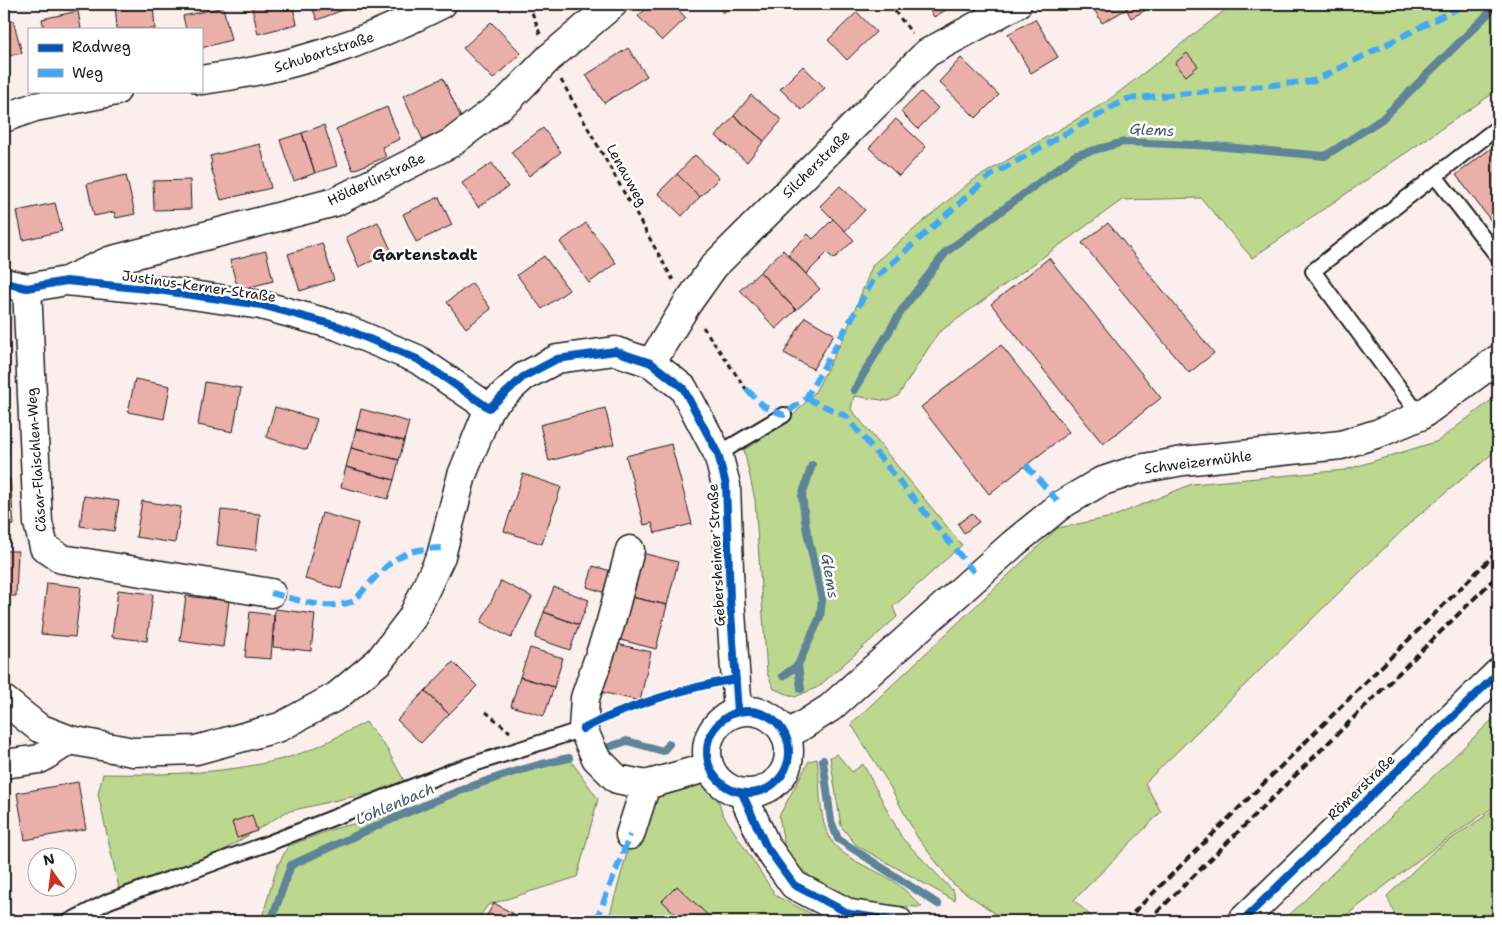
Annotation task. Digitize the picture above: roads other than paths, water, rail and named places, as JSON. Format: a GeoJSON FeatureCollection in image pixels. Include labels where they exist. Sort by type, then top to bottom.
{"type":"FeatureCollection","features":[{"type":"Feature","properties":{"kind":"street","name":"Schubartstraße"},"geometry":{"type":"LineString","coordinates":[[202,80],[272,70],[341,50],[402,24],[442,4]]}},
{"type":"Feature","properties":{"kind":"street","name":"Hölderlinstraße"},"geometry":{"type":"LineString","coordinates":[[66,281],[109,262],[335,202],[451,143],[509,98],[549,58],[613,4]]}},
{"type":"Feature","properties":{"kind":"street","name":"Silcherstraße"},"geometry":{"type":"LineString","coordinates":[[651,363],[687,304],[714,266],[927,53],[1017,4]]}},
{"type":"Feature","properties":{"kind":"street"},"geometry":{"type":"LineString","coordinates":[[4,118],[34,107],[111,92]]}},
{"type":"Feature","properties":{"kind":"street","name":"Justinus-Kerner-Straße"},"geometry":{"type":"LineString","coordinates":[[16,286],[66,281],[157,290],[261,305],[338,326],[417,359],[489,408]]}},
{"type":"Feature","properties":{"kind":"street","name":"Cäsar-Flaischlen-Weg"},"geometry":{"type":"LineString","coordinates":[[16,286],[38,523],[44,547],[62,559],[271,593]]}},
{"type":"Feature","properties":{"kind":"street","name":"Gebersheimer Straße"},"geometry":{"type":"LineString","coordinates":[[4,700],[39,728],[70,740],[133,752],[196,750],[280,727],[337,696],[379,661],[412,618],[441,556],[462,475],[489,408],[523,376],[557,359],[614,351],[651,363],[683,388],[718,454],[726,485],[730,598],[738,712]]}},
{"type":"Feature","properties":{"kind":"street","name":"Schweizermühle"},"geometry":{"type":"LineString","coordinates":[[786,736],[830,708],[1012,544],[1061,505],[1100,482],[1138,469],[1183,461],[1341,444],[1379,433],[1420,416],[1498,359]]}},
{"type":"Feature","properties":{"kind":"street"},"geometry":{"type":"LineString","coordinates":[[630,550],[610,625],[585,698],[583,729],[596,758],[617,779],[646,784],[709,767]]}},
{"type":"Feature","properties":{"kind":"street","name":"Römerstraße"},"geometry":{"type":"LineString","coordinates":[[1242,921],[1498,673]]}},
{"type":"Feature","properties":{"kind":"street"},"geometry":{"type":"LineString","coordinates":[[753,711],[766,715],[778,724],[786,736],[789,747],[789,760],[785,771],[755,791],[722,785],[709,767],[707,753],[709,739],[716,727],[726,718],[738,712],[753,711]]}},
{"type":"Feature","properties":{"kind":"street"},"geometry":{"type":"LineString","coordinates":[[4,764],[40,759],[70,740]]}},
{"type":"Feature","properties":{"kind":"street"},"geometry":{"type":"LineString","coordinates":[[630,835],[646,784]]}},
{"type":"Feature","properties":{"kind":"street"},"geometry":{"type":"LineString","coordinates":[[755,791],[766,846],[794,884],[850,914],[898,921]]}},
{"type":"Feature","properties":{"kind":"lane"},"geometry":{"type":"LineString","coordinates":[[1420,416],[1313,271],[1498,127]]}},
{"type":"Feature","properties":{"kind":"lane"},"geometry":{"type":"LineString","coordinates":[[1435,176],[1498,257]]}},
{"type":"Feature","properties":{"kind":"lane"},"geometry":{"type":"LineString","coordinates":[[718,454],[784,415]]}},
{"type":"Feature","properties":{"kind":"lane"},"geometry":{"type":"LineString","coordinates":[[70,921],[109,901],[269,843],[444,774],[583,729]]}},
{"type":"Feature","properties":{"kind":"waterway","name":"Glems"},"geometry":{"type":"LineString","coordinates":[[854,390],[902,310],[946,252],[1076,155],[1124,142],[1215,146],[1325,156],[1382,119],[1498,4]]}},
{"type":"Feature","properties":{"kind":"waterway","name":"Glems"},"geometry":{"type":"LineString","coordinates":[[801,689],[798,665],[820,617],[822,600],[806,527],[802,496],[812,465]]}},
{"type":"Feature","properties":{"kind":"waterway"},"geometry":{"type":"LineString","coordinates":[[783,676],[798,665]]}},
{"type":"Feature","properties":{"kind":"waterway"},"geometry":{"type":"LineString","coordinates":[[606,748],[627,741],[663,751],[669,744]]}},
{"type":"Feature","properties":{"kind":"waterway","name":"Lohlenbach"},"geometry":{"type":"LineString","coordinates":[[271,921],[291,865],[463,790],[533,766],[569,758]]}},
{"type":"Feature","properties":{"kind":"waterway","name":"Glems"},"geometry":{"type":"LineString","coordinates":[[823,760],[831,821],[838,839],[938,904]]}},
{"type":"Feature","properties":{"kind":"railway"},"geometry":{"type":"LineString","coordinates":[[1125,921],[1498,551]]}},
{"type":"Feature","properties":{"kind":"railway"},"geometry":{"type":"LineString","coordinates":[[1148,921],[1498,575]]}},
{"type":"Feature","properties":{"kind":"district","name":"Gartenstadt"},"geometry":{"type":"Point","coordinates":[425,254]}}]}
